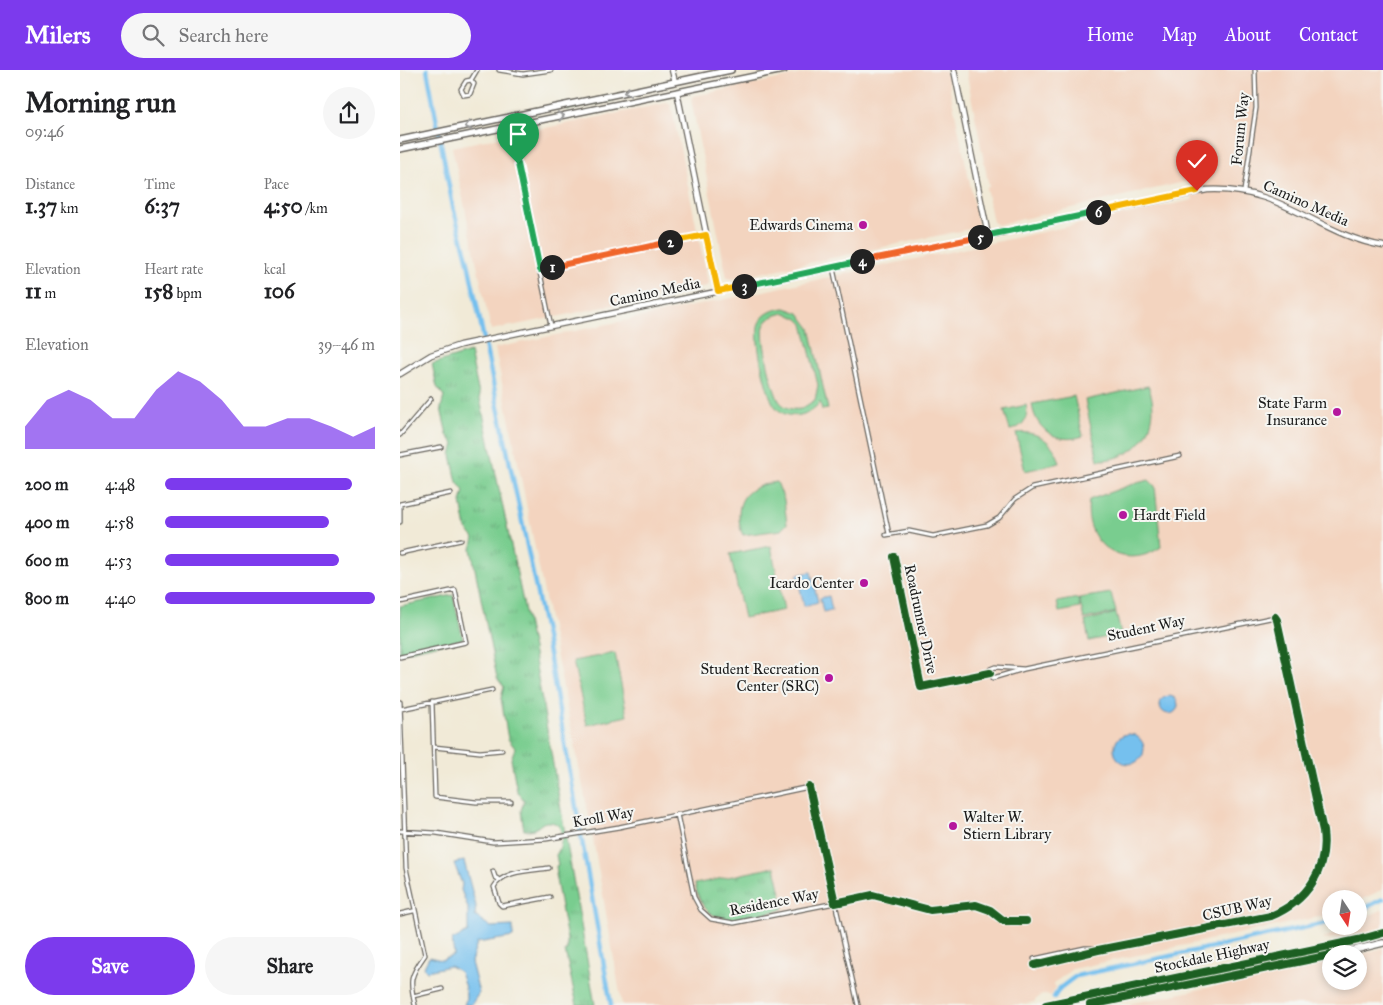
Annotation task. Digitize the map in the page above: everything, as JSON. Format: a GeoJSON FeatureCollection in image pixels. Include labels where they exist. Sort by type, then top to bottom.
{"type":"FeatureCollection","features":[{"type":"Feature","properties":{"kind":"main road"},"geometry":{"type":"LineString","coordinates":[[400,140],[731,70]]}},
{"type":"Feature","properties":{"kind":"main road"},"geometry":{"type":"LineString","coordinates":[[400,150],[784,70]]}},
{"type":"Feature","properties":{"kind":"main road"},"geometry":{"type":"LineString","coordinates":[[510,126],[515,120],[543,110]]}},
{"type":"Feature","properties":{"kind":"main road","name":"Stockdale Highway"},"geometry":{"type":"LineString","coordinates":[[1046,1005],[1358,940],[1383,933]]}},
{"type":"Feature","properties":{"kind":"main road"},"geometry":{"type":"LineString","coordinates":[[1367,947],[1383,943]]}},
{"type":"Feature","properties":{"kind":"main road","name":"Stockdale Highway"},"geometry":{"type":"LineString","coordinates":[[1090,1005],[1322,957]]}},
{"type":"Feature","properties":{"kind":"street"},"geometry":{"type":"LineString","coordinates":[[471,80],[474,84],[472,90],[464,96],[461,88],[466,81],[471,80],[476,70]]}},
{"type":"Feature","properties":{"kind":"street"},"geometry":{"type":"LineString","coordinates":[[499,70],[522,74],[551,70]]}},
{"type":"Feature","properties":{"kind":"street"},"geometry":{"type":"LineString","coordinates":[[672,70],[718,291]]}},
{"type":"Feature","properties":{"kind":"street"},"geometry":{"type":"LineString","coordinates":[[954,70],[988,235]]}},
{"type":"Feature","properties":{"kind":"street","name":"Forum Way"},"geometry":{"type":"LineString","coordinates":[[1244,191],[1255,122],[1257,94],[1255,70]]}},
{"type":"Feature","properties":{"kind":"street"},"geometry":{"type":"LineString","coordinates":[[510,126],[551,326]]}},
{"type":"Feature","properties":{"kind":"street","name":"Camino Media"},"geometry":{"type":"LineString","coordinates":[[400,374],[441,351],[479,341],[1197,191],[1219,189],[1244,191],[1277,201],[1353,238],[1383,246]]}},
{"type":"Feature","properties":{"kind":"street"},"geometry":{"type":"LineString","coordinates":[[540,270],[706,235]]}},
{"type":"Feature","properties":{"kind":"street"},"geometry":{"type":"LineString","coordinates":[[833,267],[888,534],[909,531],[933,536],[987,525],[999,518],[1015,499],[1032,488],[1180,456]]}},
{"type":"Feature","properties":{"kind":"street"},"geometry":{"type":"LineString","coordinates":[[400,435],[431,399]]}},
{"type":"Feature","properties":{"kind":"street"},"geometry":{"type":"LineString","coordinates":[[400,455],[441,447]]}},
{"type":"Feature","properties":{"kind":"street"},"geometry":{"type":"LineString","coordinates":[[400,522],[400,504],[451,493]]}},
{"type":"Feature","properties":{"kind":"street"},"geometry":{"type":"LineString","coordinates":[[400,553],[461,540]]}},
{"type":"Feature","properties":{"kind":"street"},"geometry":{"type":"LineString","coordinates":[[400,602],[455,590],[466,642],[400,657]]}},
{"type":"Feature","properties":{"kind":"street","name":"Student Way"},"geometry":{"type":"LineString","coordinates":[[1024,668],[995,667],[990,669],[990,673],[995,678],[1024,668],[1274,617]]}},
{"type":"Feature","properties":{"kind":"street","name":"CSUB Way"},"geometry":{"type":"LineString","coordinates":[[1036,966],[1098,950],[1271,916],[1284,911],[1301,898],[1317,876],[1324,850],[1323,831],[1277,620],[1274,617]]}},
{"type":"Feature","properties":{"kind":"street"},"geometry":{"type":"LineString","coordinates":[[401,709],[492,690]]}},
{"type":"Feature","properties":{"kind":"street"},"geometry":{"type":"LineString","coordinates":[[400,702],[402,831],[413,911],[422,938],[424,956],[413,972],[415,1005]]}},
{"type":"Feature","properties":{"kind":"street"},"geometry":{"type":"LineString","coordinates":[[432,702],[435,797],[476,802],[511,802]]}},
{"type":"Feature","properties":{"kind":"street"},"geometry":{"type":"LineString","coordinates":[[434,747],[480,752],[502,750]]}},
{"type":"Feature","properties":{"kind":"street","name":"Kroll Way"},"geometry":{"type":"LineString","coordinates":[[402,831],[436,833],[506,842],[588,832],[809,787],[835,902]]}},
{"type":"Feature","properties":{"kind":"street","name":"Residence Way"},"geometry":{"type":"LineString","coordinates":[[677,814],[694,897],[698,907],[711,919],[734,924],[835,902]]}},
{"type":"Feature","properties":{"kind":"street"},"geometry":{"type":"LineString","coordinates":[[549,868],[507,875],[498,879],[494,887],[499,903],[502,906],[550,897]]}},
{"type":"Feature","properties":{"kind":"street"},"geometry":{"type":"LineString","coordinates":[[494,871],[495,877],[498,879]]}},
{"type":"Feature","properties":{"kind":"street"},"geometry":{"type":"LineString","coordinates":[[835,902],[858,1005]]}},
{"type":"Feature","properties":{"kind":"street"},"geometry":{"type":"LineString","coordinates":[[400,914],[413,911]]}},
{"type":"Feature","properties":{"kind":"street","name":"CSUB Way"},"geometry":{"type":"LineString","coordinates":[[1034,959],[1085,948],[1098,950]]}},
{"type":"Feature","properties":{"kind":"street"},"geometry":{"type":"LineString","coordinates":[[413,996],[442,989]]}},
{"type":"Feature","properties":{"kind":"shaded area"},"geometry":{"type":"Polygon","coordinates":[[[822,70],[946,70],[979,227],[732,279],[727,278],[691,100],[694,96],[822,70]]]}},
{"type":"Feature","properties":{"kind":"shaded area"},"geometry":{"type":"Polygon","coordinates":[[[966,70],[1383,70],[1383,889],[1368,896],[1368,890],[1322,890],[1322,916],[1072,969],[1053,984],[1056,987],[1051,996],[1046,994],[1038,997],[1034,1002],[1019,1005],[622,1005],[591,827],[495,348],[1193,200],[1189,181],[997,225],[993,222],[986,188],[989,187],[966,70]]]}},
{"type":"Feature","properties":{"kind":"shaded area"},"geometry":{"type":"Polygon","coordinates":[[[667,103],[671,105],[708,282],[707,286],[491,330],[452,147],[667,103]]]}},
{"type":"Feature","properties":{"kind":"shaded area"},"geometry":{"type":"Polygon","coordinates":[[[1383,909],[1383,927],[1368,931],[1368,916],[1383,909]]]}},
{"type":"Feature","properties":{"kind":"shaded area"},"geometry":{"type":"Polygon","coordinates":[[[1331,935],[1354,935],[1322,940],[1331,935]]]}},
{"type":"Feature","properties":{"kind":"shaded area"},"geometry":{"type":"Polygon","coordinates":[[[1383,948],[1383,1005],[1124,1005],[1322,964],[1322,990],[1367,990],[1367,953],[1383,948]]]}},
{"type":"Feature","properties":{"kind":"green space"},"geometry":{"type":"Polygon","coordinates":[[[618,96],[612,101],[567,110],[566,107],[618,96]]]}},
{"type":"Feature","properties":{"kind":"green space"},"geometry":{"type":"Polygon","coordinates":[[[785,308],[799,313],[810,328],[828,409],[822,410],[820,402],[804,414],[797,416],[785,414],[774,405],[771,399],[761,364],[758,329],[759,323],[770,312],[785,308]],[[786,313],[776,315],[766,323],[763,332],[768,365],[777,397],[785,406],[801,409],[815,400],[818,385],[803,324],[786,313]]]}},
{"type":"Feature","properties":{"kind":"green space"},"geometry":{"type":"Polygon","coordinates":[[[470,352],[533,649],[595,1005],[577,1005],[565,951],[567,950],[567,939],[555,874],[557,873],[556,866],[558,865],[556,855],[562,834],[560,829],[553,822],[546,822],[535,829],[524,830],[521,811],[524,800],[517,791],[511,759],[515,748],[508,739],[501,698],[504,687],[497,678],[471,549],[474,538],[466,529],[461,502],[464,491],[457,482],[451,455],[454,444],[447,435],[441,408],[444,396],[437,387],[432,364],[470,352]]]}},
{"type":"Feature","properties":{"kind":"green space"},"geometry":{"type":"Polygon","coordinates":[[[1148,386],[1153,413],[1150,426],[1144,437],[1136,447],[1125,454],[1113,459],[1098,460],[1085,400],[1148,386]]]}},
{"type":"Feature","properties":{"kind":"green space"},"geometry":{"type":"Polygon","coordinates":[[[1074,396],[1083,436],[1065,438],[1049,433],[1038,421],[1032,404],[1074,396]]]}},
{"type":"Feature","properties":{"kind":"green space"},"geometry":{"type":"Polygon","coordinates":[[[1026,405],[1027,414],[1024,422],[1015,429],[1010,430],[1004,410],[1026,405]]]}},
{"type":"Feature","properties":{"kind":"green space"},"geometry":{"type":"Polygon","coordinates":[[[1016,433],[1031,434],[1044,439],[1054,449],[1060,463],[1025,471],[1016,433]]]}},
{"type":"Feature","properties":{"kind":"green space","name":"Hardt Field"},"geometry":{"type":"Polygon","coordinates":[[[1149,480],[1155,486],[1161,547],[1147,554],[1133,557],[1120,555],[1108,550],[1092,530],[1089,516],[1089,500],[1149,480]]]}},
{"type":"Feature","properties":{"kind":"green space"},"geometry":{"type":"Polygon","coordinates":[[[777,482],[784,500],[787,524],[781,530],[743,535],[739,518],[740,507],[745,495],[762,485],[777,482]]]}},
{"type":"Feature","properties":{"kind":"green space"},"geometry":{"type":"Polygon","coordinates":[[[771,546],[784,610],[744,618],[730,554],[771,546]]]}},
{"type":"Feature","properties":{"kind":"green space"},"geometry":{"type":"Polygon","coordinates":[[[1111,593],[1116,612],[1084,619],[1079,598],[1111,593]]]}},
{"type":"Feature","properties":{"kind":"green space"},"geometry":{"type":"Polygon","coordinates":[[[453,595],[463,639],[400,653],[400,606],[453,595]]]}},
{"type":"Feature","properties":{"kind":"green space"},"geometry":{"type":"Polygon","coordinates":[[[1078,598],[1080,608],[1059,612],[1057,602],[1078,598]]]}},
{"type":"Feature","properties":{"kind":"green space"},"geometry":{"type":"Polygon","coordinates":[[[1116,613],[1121,634],[1089,641],[1085,621],[1116,613]]]}},
{"type":"Feature","properties":{"kind":"green space"},"geometry":{"type":"Polygon","coordinates":[[[615,653],[627,716],[587,725],[573,661],[615,653]]]}},
{"type":"Feature","properties":{"kind":"green space"},"geometry":{"type":"Polygon","coordinates":[[[775,867],[784,906],[781,910],[728,919],[717,916],[707,910],[700,900],[695,884],[775,867]]]}},
{"type":"Feature","properties":{"kind":"water"},"geometry":{"type":"Polygon","coordinates":[[[811,572],[818,602],[804,606],[797,575],[811,572]]]}},
{"type":"Feature","properties":{"kind":"water"},"geometry":{"type":"Polygon","coordinates":[[[829,596],[832,610],[823,612],[820,598],[829,596]]]}},
{"type":"Feature","properties":{"kind":"water"},"geometry":{"type":"Polygon","coordinates":[[[1165,696],[1173,696],[1178,701],[1176,712],[1165,714],[1160,709],[1160,701],[1165,696]]]}},
{"type":"Feature","properties":{"kind":"water"},"geometry":{"type":"Polygon","coordinates":[[[1129,734],[1139,739],[1144,749],[1139,759],[1129,764],[1119,759],[1114,749],[1119,739],[1129,734]]]}},
{"type":"Feature","properties":{"kind":"water"},"geometry":{"type":"Polygon","coordinates":[[[464,861],[476,906],[475,916],[491,927],[513,926],[513,937],[477,943],[471,962],[479,993],[471,1005],[464,1005],[466,993],[460,972],[450,966],[427,971],[424,967],[429,957],[442,960],[454,955],[452,940],[468,932],[468,908],[454,863],[464,861]]]}},
{"type":"Feature","properties":{"kind":"waterway"},"geometry":{"type":"LineString","coordinates":[[427,70],[453,207],[467,258],[546,637],[611,1005]]}},
{"type":"Feature","properties":{"kind":"waterway"},"geometry":{"type":"LineString","coordinates":[[1368,906],[1383,899]]}},
{"type":"Feature","properties":{"kind":"waterway"},"geometry":{"type":"LineString","coordinates":[[1054,997],[1060,988],[1076,976],[1322,924]]}},
{"type":"Feature","properties":{"kind":"cycle path","name":"Roadrunner Drive"},"geometry":{"type":"LineString","coordinates":[[894,557],[921,687],[990,673]]}},
{"type":"Feature","properties":{"kind":"cycle path"},"geometry":{"type":"LineString","coordinates":[[1035,965],[1098,950],[1271,916],[1284,910],[1305,893],[1318,871],[1322,859],[1323,831],[1275,617]]}},
{"type":"Feature","properties":{"kind":"cycle path"},"geometry":{"type":"LineString","coordinates":[[809,787],[835,903],[873,895],[930,910],[976,905],[990,910],[1004,921],[1026,921]]}},
{"type":"Feature","properties":{"kind":"cycle path"},"geometry":{"type":"LineString","coordinates":[[1046,1005],[1358,940],[1383,933]]}},
{"type":"Feature","properties":{"kind":"cycle path"},"geometry":{"type":"LineString","coordinates":[[1090,1005],[1322,957]]}},
{"type":"Feature","properties":{"kind":"place","name":"Edwards Cinema"},"geometry":{"type":"Point","coordinates":[863,225]}},
{"type":"Feature","properties":{"kind":"place","name":"State Farm Insurance"},"geometry":{"type":"Point","coordinates":[1337,412]}},
{"type":"Feature","properties":{"kind":"place","name":"Hardt Field"},"geometry":{"type":"Point","coordinates":[1123,515]}},
{"type":"Feature","properties":{"kind":"place","name":"Icardo Center"},"geometry":{"type":"Point","coordinates":[864,583]}},
{"type":"Feature","properties":{"kind":"place","name":"Student Recreation Center (SRC)"},"geometry":{"type":"Point","coordinates":[829,678]}},
{"type":"Feature","properties":{"kind":"place","name":"Walter W. Stiern Library"},"geometry":{"type":"Point","coordinates":[953,826]}},
{"type":"Feature","properties":{"kind":"route"},"geometry":{"type":"LineString","coordinates":[[518,164],[540,270],[706,235],[718,291],[1197,191]]}}]}
